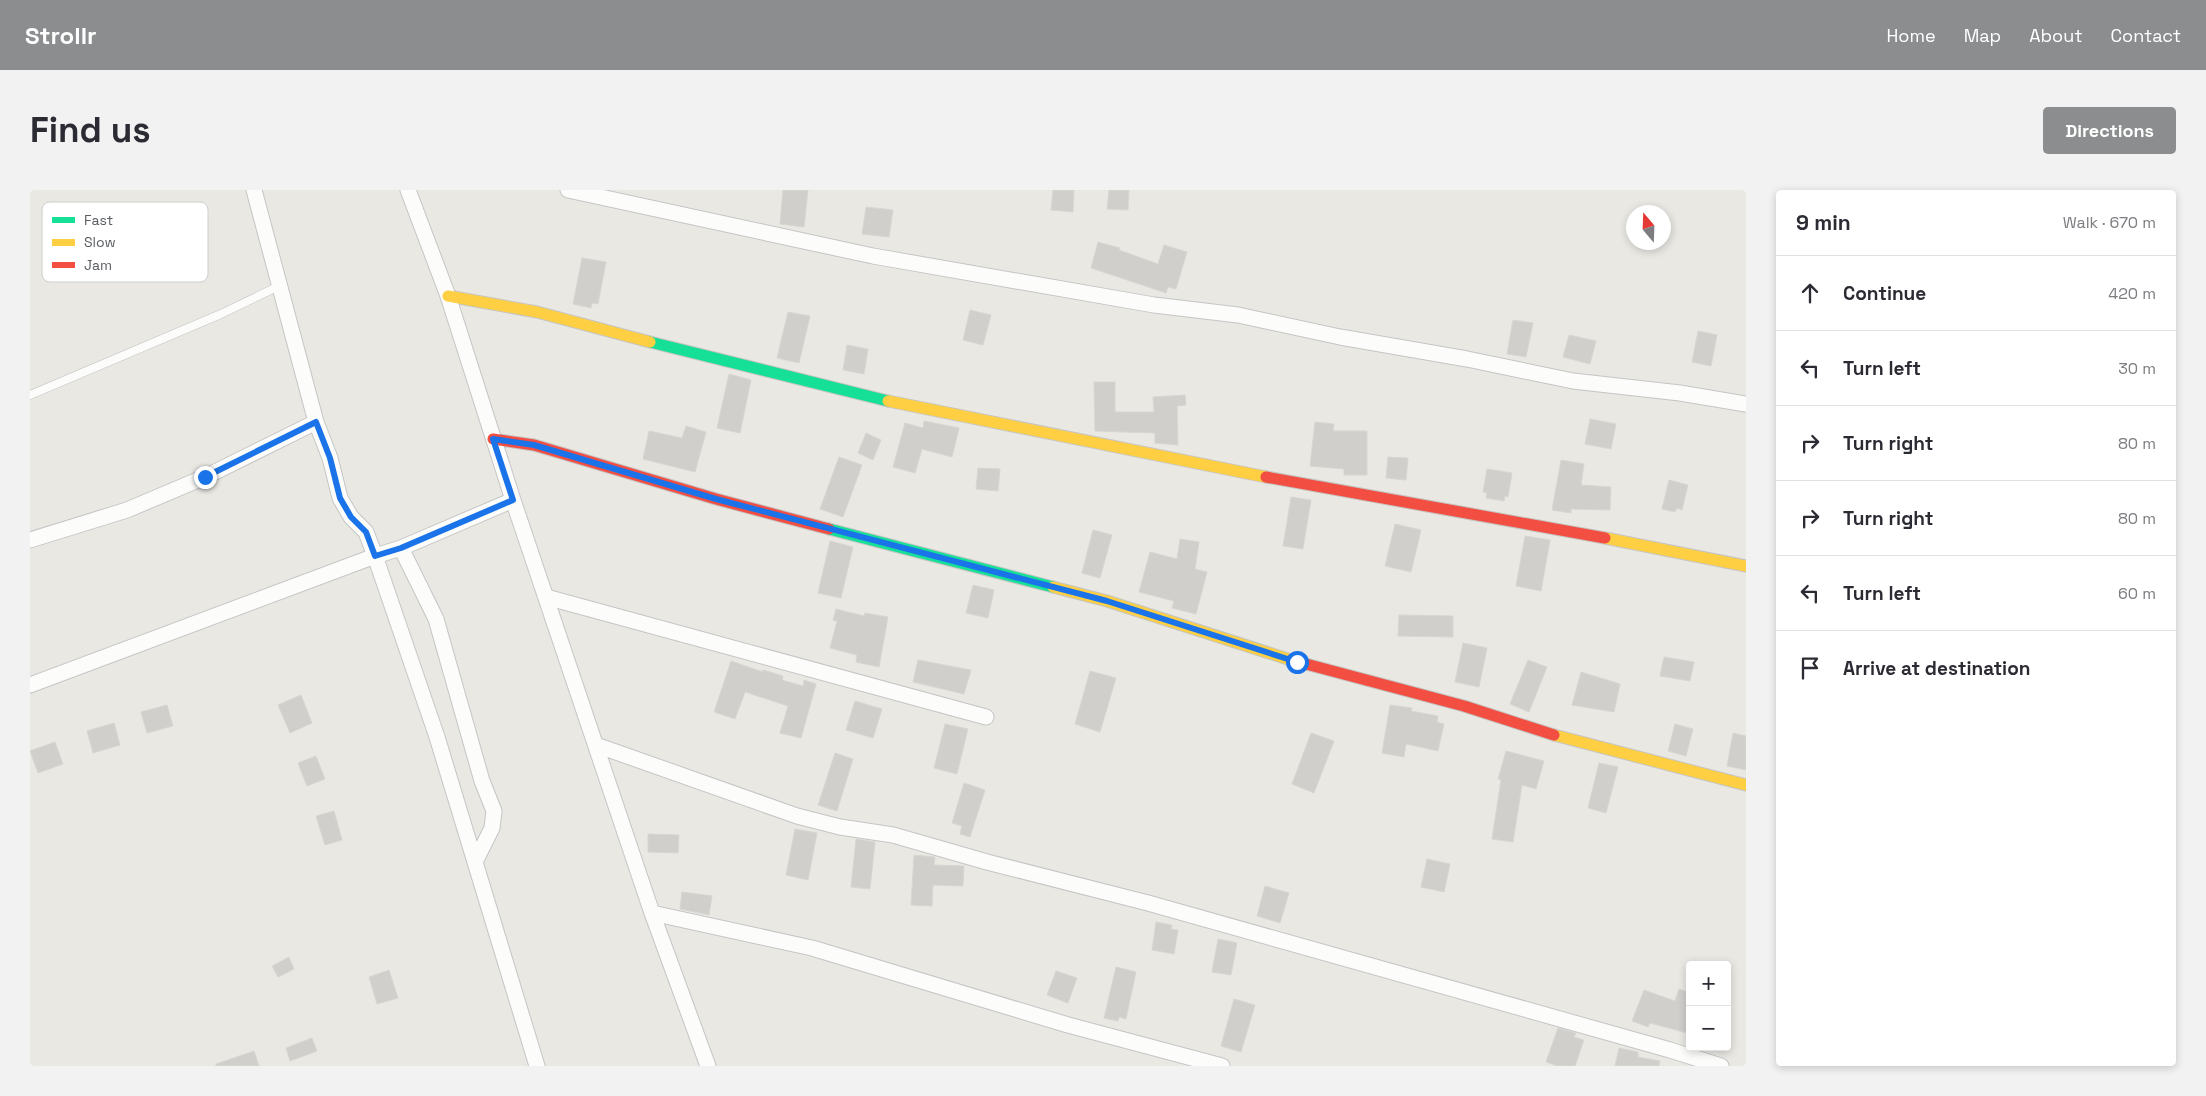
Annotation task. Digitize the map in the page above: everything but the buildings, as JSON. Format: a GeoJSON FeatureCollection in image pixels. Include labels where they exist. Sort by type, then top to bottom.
{"type":"FeatureCollection","features":[{"type":"Feature","properties":{"kind":"street"},"geometry":{"type":"LineString","coordinates":[[254,190],[281,285],[316,422],[330,458],[340,498],[351,517],[366,532],[375,556],[437,738],[537,1066]]}},
{"type":"Feature","properties":{"kind":"street"},"geometry":{"type":"LineString","coordinates":[[408,190],[448,296],[513,500],[652,913],[708,1066]]}},
{"type":"Feature","properties":{"kind":"street"},"geometry":{"type":"LineString","coordinates":[[568,190],[892,260],[1154,305],[1238,315],[1340,337],[1467,358],[1573,381],[1680,393],[1746,404]]}},
{"type":"Feature","properties":{"kind":"street"},"geometry":{"type":"LineString","coordinates":[[448,296],[537,312],[759,370],[912,407],[1356,494],[1637,543],[1746,566]]}},
{"type":"Feature","properties":{"kind":"street"},"geometry":{"type":"LineString","coordinates":[[30,540],[127,510],[205,477],[316,422]]}},
{"type":"Feature","properties":{"kind":"street"},"geometry":{"type":"LineString","coordinates":[[493,439],[534,445],[716,499],[1107,601],[1297,662],[1464,706],[1532,729],[1621,754],[1746,785]]}},
{"type":"Feature","properties":{"kind":"street"},"geometry":{"type":"LineString","coordinates":[[30,685],[375,556],[401,548],[513,500]]}},
{"type":"Feature","properties":{"kind":"street"},"geometry":{"type":"LineString","coordinates":[[401,548],[436,619],[482,781],[494,811],[492,828],[475,862]]}},
{"type":"Feature","properties":{"kind":"street"},"geometry":{"type":"LineString","coordinates":[[546,597],[986,717]]}},
{"type":"Feature","properties":{"kind":"street"},"geometry":{"type":"LineString","coordinates":[[596,745],[797,816],[840,827],[892,835],[987,862],[1148,903],[1721,1066]]}},
{"type":"Feature","properties":{"kind":"street"},"geometry":{"type":"LineString","coordinates":[[652,913],[812,948],[1068,1025],[1222,1066]]}},
{"type":"Feature","properties":{"kind":"lane"},"geometry":{"type":"LineString","coordinates":[[30,395],[221,314],[281,285]]}},
{"type":"Feature","properties":{"kind":"traffic: fast"},"geometry":{"type":"LineString","coordinates":[[650,342],[888,401]]}},
{"type":"Feature","properties":{"kind":"traffic: fast"},"geometry":{"type":"LineString","coordinates":[[829,529],[1053,587]]}},
{"type":"Feature","properties":{"kind":"traffic: slow"},"geometry":{"type":"LineString","coordinates":[[448,296],[537,312],[650,342]]}},
{"type":"Feature","properties":{"kind":"traffic: slow"},"geometry":{"type":"LineString","coordinates":[[888,401],[1266,477]]}},
{"type":"Feature","properties":{"kind":"traffic: slow"},"geometry":{"type":"LineString","coordinates":[[1605,538],[1746,566]]}},
{"type":"Feature","properties":{"kind":"traffic: slow"},"geometry":{"type":"LineString","coordinates":[[1053,587],[1107,601],[1291,660]]}},
{"type":"Feature","properties":{"kind":"traffic: slow"},"geometry":{"type":"LineString","coordinates":[[1554,735],[1746,785]]}},
{"type":"Feature","properties":{"kind":"traffic: jam"},"geometry":{"type":"LineString","coordinates":[[493,439],[534,445],[716,499],[829,529]]}},
{"type":"Feature","properties":{"kind":"traffic: jam"},"geometry":{"type":"LineString","coordinates":[[1266,477],[1605,538]]}},
{"type":"Feature","properties":{"kind":"traffic: jam"},"geometry":{"type":"LineString","coordinates":[[1291,660],[1464,706],[1554,735]]}},
{"type":"Feature","properties":{"kind":"route"},"geometry":{"type":"LineString","coordinates":[[205,477],[316,422],[330,458],[345,510],[366,532],[375,556],[401,548],[513,500],[493,439],[534,445],[716,499],[1107,601],[1297,662]]}}]}
